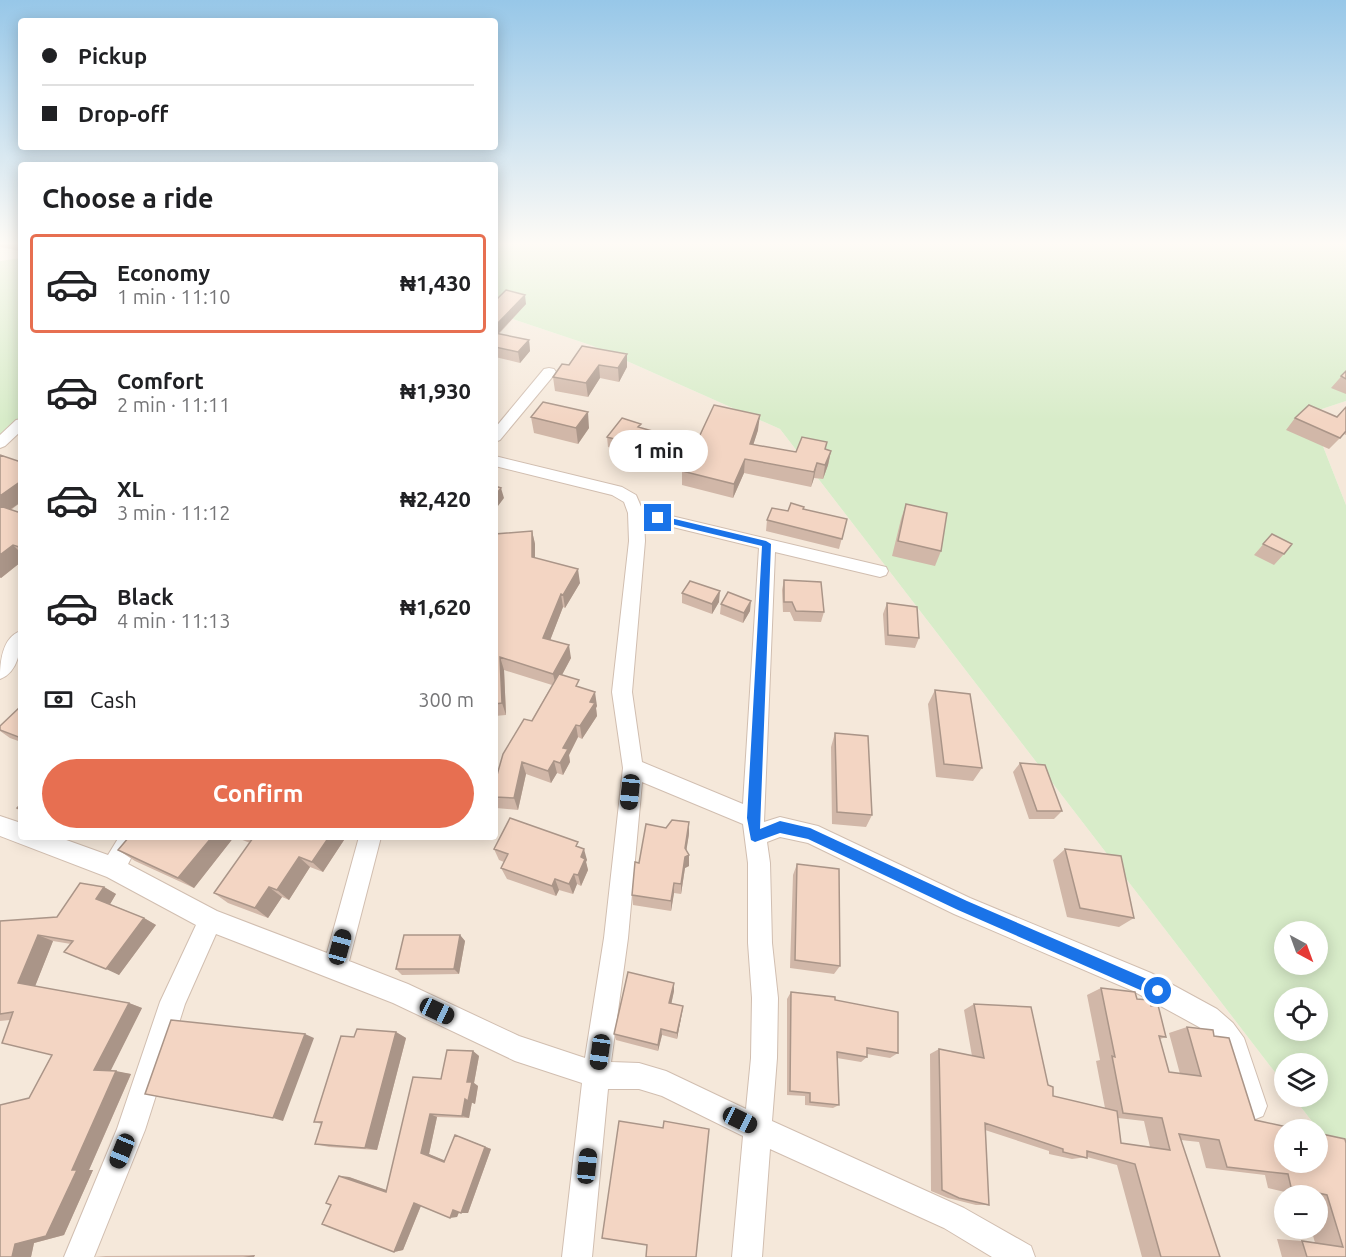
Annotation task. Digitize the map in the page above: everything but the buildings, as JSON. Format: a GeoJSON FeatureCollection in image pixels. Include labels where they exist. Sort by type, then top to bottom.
{"type":"FeatureCollection","features":[{"type":"Feature","properties":{"kind":"street"},"geometry":{"type":"LineString","coordinates":[[498,433],[549,372]]}},
{"type":"Feature","properties":{"kind":"street"},"geometry":{"type":"LineString","coordinates":[[0,443],[18,426]]}},
{"type":"Feature","properties":{"kind":"street"},"geometry":{"type":"LineString","coordinates":[[498,462],[617,490],[631,499],[636,513],[637,542],[622,692],[633,768],[616,938],[596,1075],[577,1257]]}},
{"type":"Feature","properties":{"kind":"street"},"geometry":{"type":"LineString","coordinates":[[636,513],[880,571]]}},
{"type":"Feature","properties":{"kind":"street"},"geometry":{"type":"LineString","coordinates":[[747,1257],[764,1058],[765,998],[754,827],[766,544]]}},
{"type":"Feature","properties":{"kind":"street"},"geometry":{"type":"LineString","coordinates":[[0,671],[18,643]]}},
{"type":"Feature","properties":{"kind":"street"},"geometry":{"type":"LineString","coordinates":[[633,768],[754,827],[780,827],[810,833],[962,906],[1142,982],[1208,1018],[1224,1032],[1235,1047],[1253,1106]]}},
{"type":"Feature","properties":{"kind":"street"},"geometry":{"type":"LineString","coordinates":[[0,826],[18,833]]}},
{"type":"Feature","properties":{"kind":"street"},"geometry":{"type":"LineString","coordinates":[[37,840],[113,868],[210,920],[399,993],[515,1048],[596,1075],[639,1076],[666,1084],[758,1129],[954,1218],[1020,1257]]}},
{"type":"Feature","properties":{"kind":"street"},"geometry":{"type":"LineString","coordinates":[[113,868],[129,840]]}},
{"type":"Feature","properties":{"kind":"street"},"geometry":{"type":"LineString","coordinates":[[334,969],[369,840]]}},
{"type":"Feature","properties":{"kind":"street"},"geometry":{"type":"LineString","coordinates":[[79,1257],[131,1130],[173,1002],[210,920]]}},
{"type":"Feature","properties":{"kind":"shaded area"},"geometry":{"type":"Polygon","coordinates":[[[498,314],[593,346],[780,429],[1274,1071],[1274,1107],[1301,1107],[1310,1119],[1274,1119],[1274,1173],[1328,1173],[1328,1142],[1346,1165],[1346,1257],[0,1257],[0,435],[18,426],[18,840],[498,840],[498,314]]]}},
{"type":"Feature","properties":{"kind":"shaded area"},"geometry":{"type":"Polygon","coordinates":[[[1346,401],[1346,505],[1310,413],[1346,401]]]}},
{"type":"Feature","properties":{"kind":"green space"},"geometry":{"type":"Polygon","coordinates":[[[0,303],[18,303],[18,426],[0,435],[0,303]]]}},
{"type":"Feature","properties":{"kind":"green space"},"geometry":{"type":"Polygon","coordinates":[[[498,303],[1346,303],[1346,401],[1310,413],[1346,505],[1346,1165],[1328,1142],[1328,1119],[1310,1119],[1301,1107],[1328,1107],[1328,1053],[1274,1053],[1274,1071],[780,429],[593,346],[498,314],[498,303]]]}},
{"type":"Feature","properties":{"kind":"route"},"geometry":{"type":"LineString","coordinates":[[658,518],[766,544],[753,818],[755,836],[780,827],[810,833],[962,906],[1142,982],[1158,991]]}}]}
